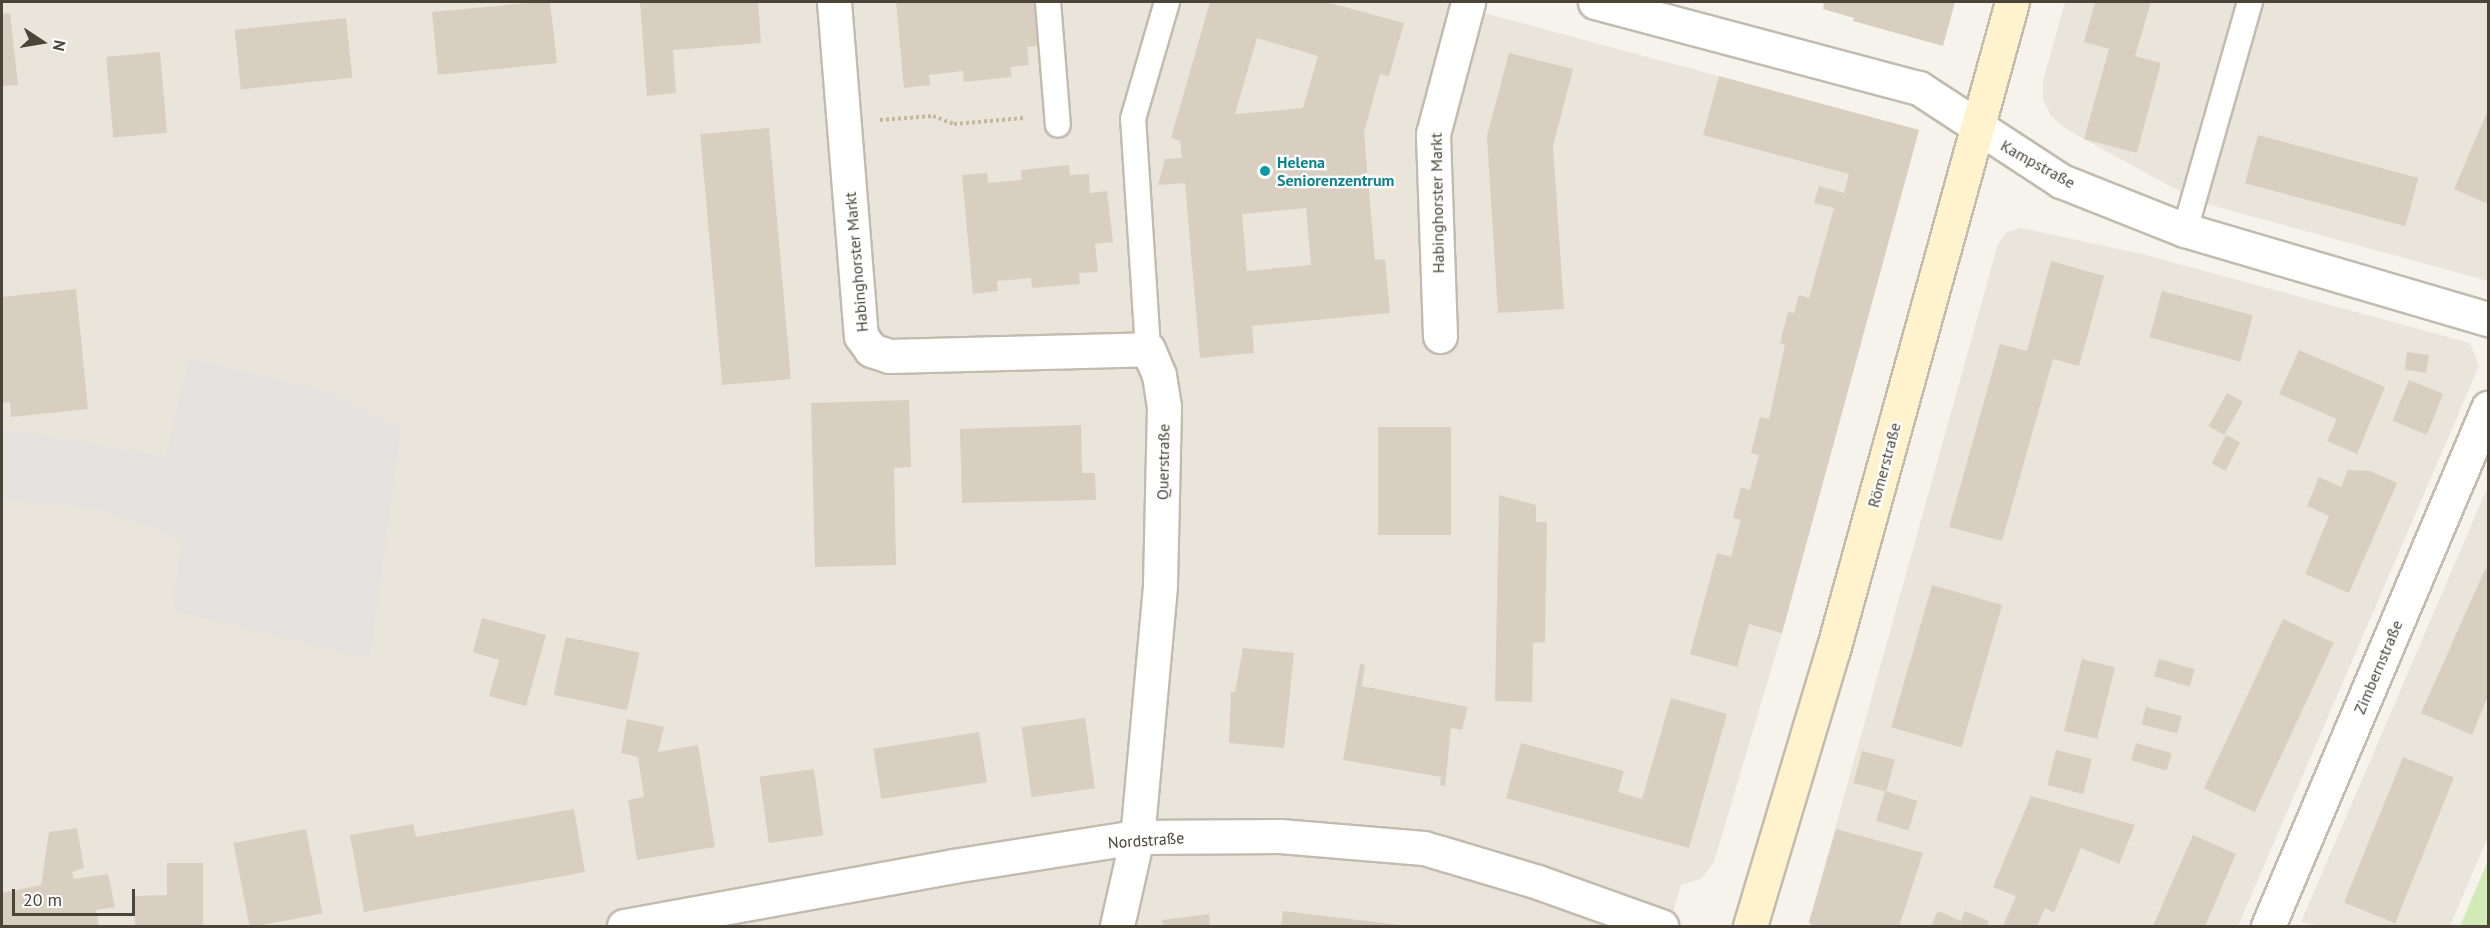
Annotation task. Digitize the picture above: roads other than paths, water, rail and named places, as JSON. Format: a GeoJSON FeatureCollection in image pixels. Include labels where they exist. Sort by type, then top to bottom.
{"type":"FeatureCollection","features":[{"type":"Feature","properties":{"kind":"main road","name":"Römerstraße"},"geometry":{"type":"LineString","coordinates":[[1750,927],[1833,650],[2012,2]]}},
{"type":"Feature","properties":{"kind":"street","name":"Habinghorster Markt"},"geometry":{"type":"LineString","coordinates":[[834,2],[861,336],[871,350],[889,356],[1148,349]]}},
{"type":"Feature","properties":{"kind":"street","name":"Habinghorster Markt"},"geometry":{"type":"LineString","coordinates":[[1440,336],[1433,134],[1468,2]]}},
{"type":"Feature","properties":{"kind":"street","name":"Kampstraße"},"geometry":{"type":"LineString","coordinates":[[1595,2],[1918,88],[1943,100],[1977,128],[2061,181],[2186,230],[2488,319]]}},
{"type":"Feature","properties":{"kind":"street","name":"Querstraße"},"geometry":{"type":"LineString","coordinates":[[1117,927],[1137,837],[1160,586],[1164,407],[1159,375],[1148,349]]}},
{"type":"Feature","properties":{"kind":"street","name":"Zimbernstraße"},"geometry":{"type":"LineString","coordinates":[[2268,927],[2488,408]]}},
{"type":"Feature","properties":{"kind":"street","name":"Nordstraße"},"geometry":{"type":"LineString","coordinates":[[624,927],[953,866],[1137,837],[1280,836],[1424,848],[1538,882],[1661,927]]}},
{"type":"Feature","properties":{"kind":"lane"},"geometry":{"type":"LineString","coordinates":[[1048,2],[1058,120]]}},
{"type":"Feature","properties":{"kind":"lane","name":"Querstraße"},"geometry":{"type":"LineString","coordinates":[[1148,349],[1133,118],[1167,2]]}},
{"type":"Feature","properties":{"kind":"lane"},"geometry":{"type":"LineString","coordinates":[[2186,230],[2250,2]]}},
{"type":"Feature","properties":{"kind":"place","name":"Helena Seniorenzentrum"},"geometry":{"type":"Point","coordinates":[1265,171]}}]}
